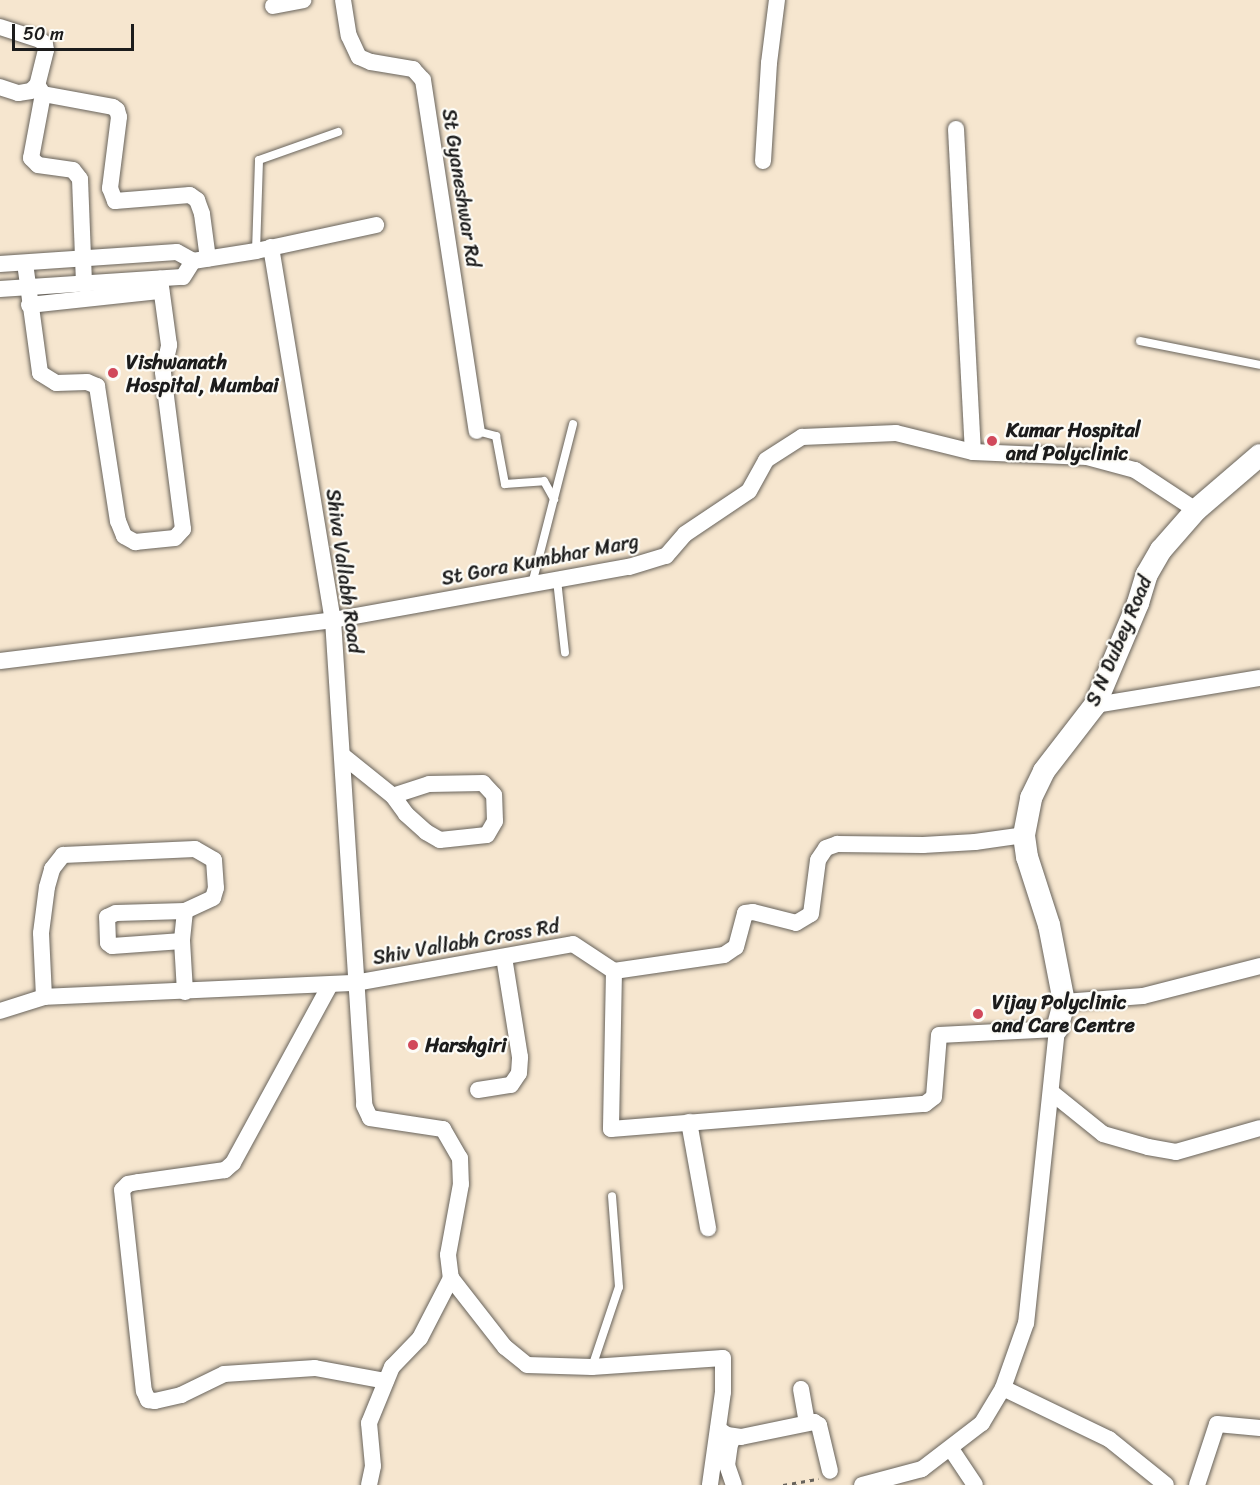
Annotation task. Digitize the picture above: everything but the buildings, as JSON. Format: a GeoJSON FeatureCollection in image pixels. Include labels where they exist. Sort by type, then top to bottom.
{"type":"FeatureCollection","features":[{"type":"Feature","properties":{"kind":"street"},"geometry":{"type":"LineString","coordinates":[[273,6],[303,0]]}},
{"type":"Feature","properties":{"kind":"street","name":"St Gyaneshwar Rd"},"geometry":{"type":"LineString","coordinates":[[343,0],[349,36],[359,57],[371,62],[413,69],[423,80],[477,431]]}},
{"type":"Feature","properties":{"kind":"street"},"geometry":{"type":"LineString","coordinates":[[764,161],[769,63],[777,0]]}},
{"type":"Feature","properties":{"kind":"street"},"geometry":{"type":"LineString","coordinates":[[0,27],[40,39],[45,44],[31,158],[38,165],[74,170],[78,173],[84,285]]}},
{"type":"Feature","properties":{"kind":"street"},"geometry":{"type":"LineString","coordinates":[[0,87],[18,93],[40,90],[113,107],[117,110],[119,117],[110,188],[115,201],[190,195],[197,200],[202,214],[201,260],[183,277],[161,285],[29,305]]}},
{"type":"Feature","properties":{"kind":"street"},"geometry":{"type":"LineString","coordinates":[[956,129],[973,452]]}},
{"type":"Feature","properties":{"kind":"street"},"geometry":{"type":"LineString","coordinates":[[0,264],[177,252],[201,260],[376,225]]}},
{"type":"Feature","properties":{"kind":"street","name":"Shiva Vallabh Road"},"geometry":{"type":"LineString","coordinates":[[264,249],[333,620],[364,1105],[370,1118],[443,1129],[460,1158],[461,1184],[448,1255],[451,1278]]}},
{"type":"Feature","properties":{"kind":"street"},"geometry":{"type":"LineString","coordinates":[[25,263],[40,373],[56,383],[87,382],[97,386],[118,521],[124,536],[135,542],[175,538],[183,529],[163,372],[169,345],[161,285]]}},
{"type":"Feature","properties":{"kind":"street"},"geometry":{"type":"LineString","coordinates":[[0,289],[84,285],[161,285]]}},
{"type":"Feature","properties":{"kind":"street","name":"St Gora Kumbhar Marg"},"geometry":{"type":"LineString","coordinates":[[333,620],[629,567],[666,556],[685,534],[749,491],[766,460],[802,437],[896,433],[973,452],[1087,457],[1135,470],[1196,510]]}},
{"type":"Feature","properties":{"kind":"street","name":"S N Dubey Road"},"geometry":{"type":"LineString","coordinates":[[1058,1029],[1064,1002],[1049,925],[1027,857],[1024,835],[1031,798],[1044,771],[1095,705],[1138,603],[1147,574],[1161,550],[1196,510],[1260,455]]}},
{"type":"Feature","properties":{"kind":"street"},"geometry":{"type":"LineString","coordinates":[[0,661],[333,620]]}},
{"type":"Feature","properties":{"kind":"street"},"geometry":{"type":"LineString","coordinates":[[1095,705],[1260,678]]}},
{"type":"Feature","properties":{"kind":"street"},"geometry":{"type":"LineString","coordinates":[[342,755],[393,796],[406,814],[426,832],[440,840],[488,835],[495,821],[494,795],[483,783],[429,784],[393,796]]}},
{"type":"Feature","properties":{"kind":"street"},"geometry":{"type":"LineString","coordinates":[[862,1485],[922,1469],[982,1423],[1003,1388],[1026,1323],[1058,1029],[939,1035],[934,1097],[925,1104],[611,1129],[614,971],[732,952],[736,947],[745,913],[753,912],[796,923],[806,920],[811,914],[818,860],[826,848],[837,844],[923,845],[1024,835]]}},
{"type":"Feature","properties":{"kind":"street"},"geometry":{"type":"LineString","coordinates":[[44,997],[41,933],[47,887],[52,869],[63,855],[195,849],[204,852],[214,860],[216,888],[213,898],[185,911],[116,913],[107,917],[108,943],[112,946],[182,941]]}},
{"type":"Feature","properties":{"kind":"street"},"geometry":{"type":"LineString","coordinates":[[185,911],[182,941],[185,992]]}},
{"type":"Feature","properties":{"kind":"street","name":"Shiv Vallabh Cross Rd"},"geometry":{"type":"LineString","coordinates":[[0,1011],[44,997],[330,986],[573,945],[614,971]]}},
{"type":"Feature","properties":{"kind":"street"},"geometry":{"type":"LineString","coordinates":[[478,1090],[511,1085],[519,1073],[520,1057],[504,957]]}},
{"type":"Feature","properties":{"kind":"street"},"geometry":{"type":"LineString","coordinates":[[1064,1002],[1143,996],[1260,966]]}},
{"type":"Feature","properties":{"kind":"street"},"geometry":{"type":"LineString","coordinates":[[330,986],[232,1163],[225,1170],[138,1182],[128,1184],[122,1190],[144,1391],[148,1400],[155,1401],[181,1395],[224,1374],[262,1370],[315,1368],[386,1381]]}},
{"type":"Feature","properties":{"kind":"street"},"geometry":{"type":"LineString","coordinates":[[1051,1092],[1103,1134],[1148,1147],[1176,1152],[1260,1128]]}},
{"type":"Feature","properties":{"kind":"street"},"geometry":{"type":"LineString","coordinates":[[689,1122],[708,1228]]}},
{"type":"Feature","properties":{"kind":"street"},"geometry":{"type":"LineString","coordinates":[[369,1485],[373,1466],[369,1423],[392,1367],[420,1338],[451,1278],[505,1347],[527,1365],[592,1367],[723,1358],[723,1392],[710,1485]]}},
{"type":"Feature","properties":{"kind":"street"},"geometry":{"type":"LineString","coordinates":[[1003,1388],[1109,1440],[1166,1485]]}},
{"type":"Feature","properties":{"kind":"street"},"geometry":{"type":"LineString","coordinates":[[801,1389],[807,1422]]}},
{"type":"Feature","properties":{"kind":"street"},"geometry":{"type":"LineString","coordinates":[[718,1429],[734,1437],[807,1422],[819,1425],[830,1471]]}},
{"type":"Feature","properties":{"kind":"street"},"geometry":{"type":"LineString","coordinates":[[1197,1485],[1217,1424],[1260,1428]]}},
{"type":"Feature","properties":{"kind":"street"},"geometry":{"type":"LineString","coordinates":[[734,1437],[730,1444],[727,1465],[734,1485]]}},
{"type":"Feature","properties":{"kind":"street"},"geometry":{"type":"LineString","coordinates":[[951,1449],[975,1485]]}},
{"type":"Feature","properties":{"kind":"lane"},"geometry":{"type":"LineString","coordinates":[[264,249],[259,160],[338,132]]}},
{"type":"Feature","properties":{"kind":"lane"},"geometry":{"type":"LineString","coordinates":[[1140,341],[1260,365]]}},
{"type":"Feature","properties":{"kind":"lane"},"geometry":{"type":"LineString","coordinates":[[532,584],[573,424]]}},
{"type":"Feature","properties":{"kind":"lane"},"geometry":{"type":"LineString","coordinates":[[477,431],[496,436],[505,484],[544,481],[554,499]]}},
{"type":"Feature","properties":{"kind":"lane"},"geometry":{"type":"LineString","coordinates":[[556,580],[565,653]]}},
{"type":"Feature","properties":{"kind":"lane"},"geometry":{"type":"LineString","coordinates":[[592,1367],[619,1287],[612,1196]]}},
{"type":"Feature","properties":{"kind":"path"},"geometry":{"type":"LineString","coordinates":[[783,1485],[828,1477],[830,1471]]}},
{"type":"Feature","properties":{"kind":"place","name":"Vishwanath Hospital, Mumbai"},"geometry":{"type":"Point","coordinates":[113,373]}},
{"type":"Feature","properties":{"kind":"place","name":"Kumar Hospital and Polyclinic"},"geometry":{"type":"Point","coordinates":[992,441]}},
{"type":"Feature","properties":{"kind":"place","name":"Vijay Polyclinic and Care Centre"},"geometry":{"type":"Point","coordinates":[978,1014]}},
{"type":"Feature","properties":{"kind":"place","name":"Harshgiri"},"geometry":{"type":"Point","coordinates":[413,1045]}}]}
